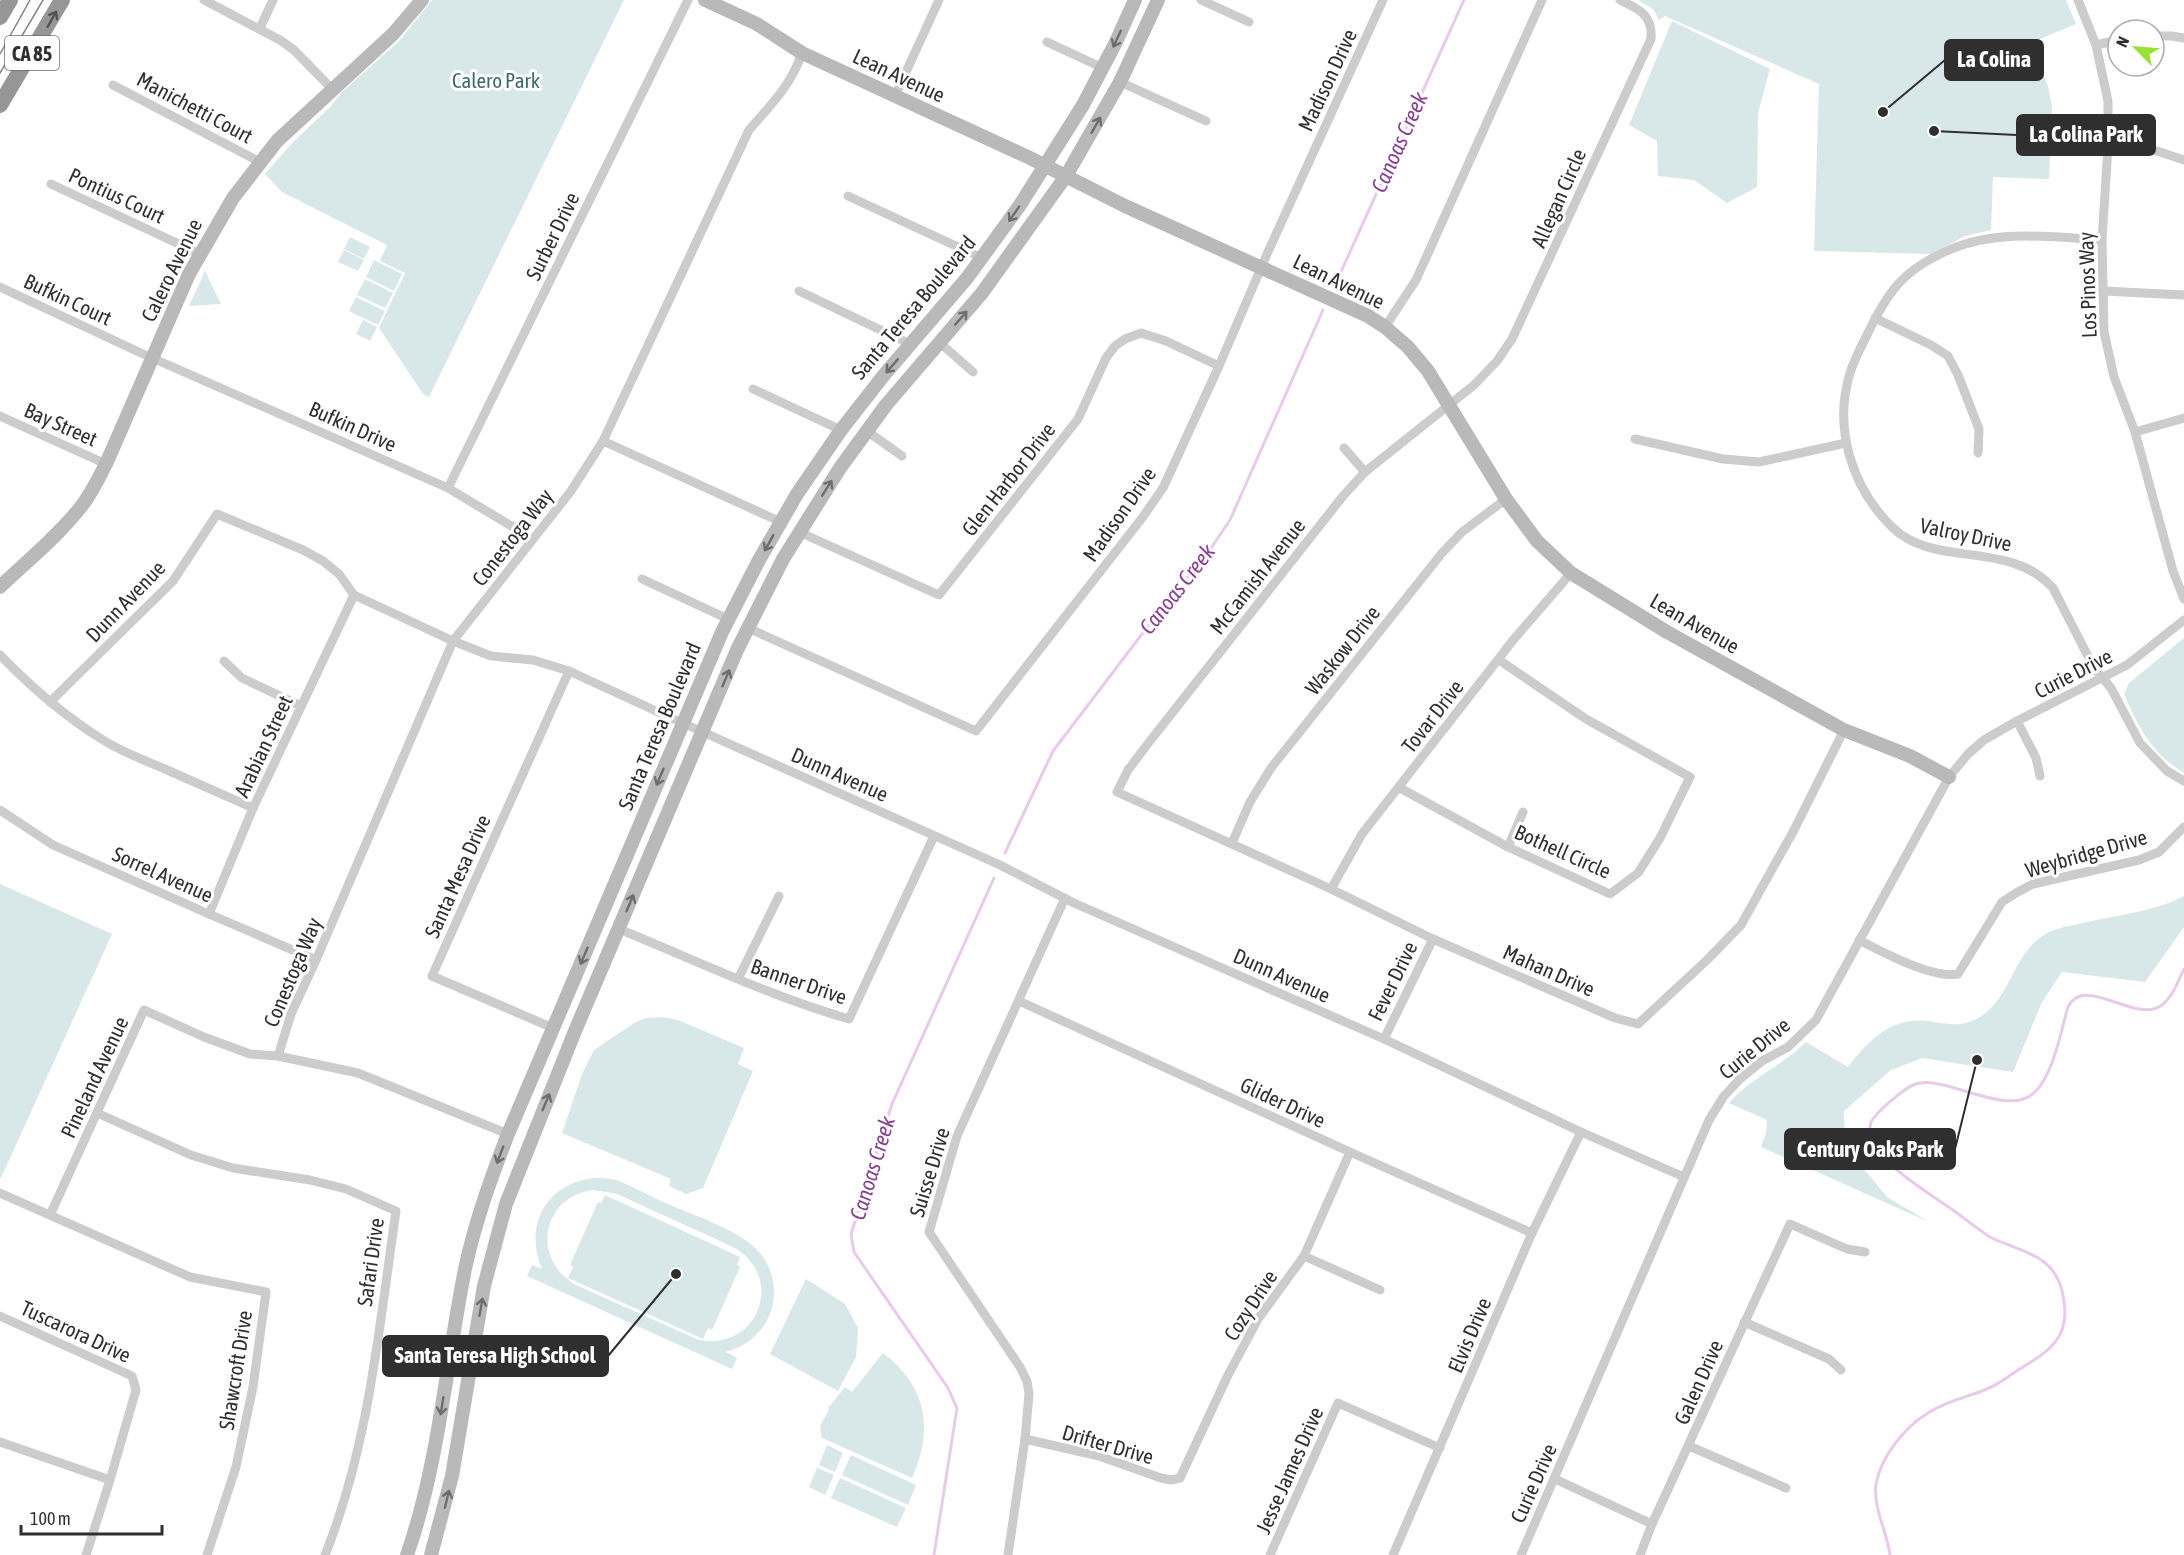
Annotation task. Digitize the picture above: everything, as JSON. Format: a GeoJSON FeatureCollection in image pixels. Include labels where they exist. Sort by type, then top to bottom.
{"type":"FeatureCollection","features":[{"type":"Feature","properties":{"kind":"highway","name":"CA 85"},"geometry":{"type":"LineString","coordinates":[[0,17],[9,0]]}},
{"type":"Feature","properties":{"kind":"highway","name":"CA 85"},"geometry":{"type":"LineString","coordinates":[[0,105],[62,0]]}},
{"type":"Feature","properties":{"kind":"main road","name":"Calero Avenue"},"geometry":{"type":"LineString","coordinates":[[0,587],[81,507],[106,464],[200,254],[228,206],[277,141],[393,34],[422,0]]}},
{"type":"Feature","properties":{"kind":"main road","name":"Lean Avenue"},"geometry":{"type":"LineString","coordinates":[[705,0],[757,24],[802,53],[1047,165],[1125,206],[1351,307],[1385,327],[1408,347],[1428,371],[1506,500],[1537,541],[1571,573],[1667,632],[1844,730],[1910,756],[1949,777]]}},
{"type":"Feature","properties":{"kind":"main road","name":"Santa Teresa Boulevard"},"geometry":{"type":"LineString","coordinates":[[407,1555],[431,1467],[468,1256],[484,1200],[508,1134],[728,619],[781,522],[841,430],[982,258],[1047,165],[1103,68],[1135,0]]}},
{"type":"Feature","properties":{"kind":"main road","name":"Santa Teresa Boulevard"},"geometry":{"type":"LineString","coordinates":[[430,1555],[452,1476],[484,1286],[499,1226],[531,1137],[748,628],[769,584],[840,468],[867,431],[1004,263],[1066,176],[1120,82],[1158,0]]}},
{"type":"Feature","properties":{"kind":"street"},"geometry":{"type":"LineString","coordinates":[[204,0],[260,28],[294,50],[332,89]]}},
{"type":"Feature","properties":{"kind":"street"},"geometry":{"type":"LineString","coordinates":[[260,28],[273,0]]}},
{"type":"Feature","properties":{"kind":"street","name":"Surber Drive"},"geometry":{"type":"LineString","coordinates":[[448,488],[688,0]]}},
{"type":"Feature","properties":{"kind":"street"},"geometry":{"type":"LineString","coordinates":[[895,96],[939,0]]}},
{"type":"Feature","properties":{"kind":"street"},"geometry":{"type":"LineString","coordinates":[[1201,0],[1249,22]]}},
{"type":"Feature","properties":{"kind":"street","name":"Madison Drive"},"geometry":{"type":"LineString","coordinates":[[748,628],[976,731],[1163,488],[1383,0]]}},
{"type":"Feature","properties":{"kind":"street"},"geometry":{"type":"LineString","coordinates":[[1385,327],[1416,280],[1542,0]]}},
{"type":"Feature","properties":{"kind":"street","name":"Allegan Circle"},"geometry":{"type":"LineString","coordinates":[[1449,404],[1474,385],[1497,361],[1519,327],[1651,39],[1650,22],[1645,15],[1638,8],[1620,0]]}},
{"type":"Feature","properties":{"kind":"street","name":"Los Pinos Way"},"geometry":{"type":"LineString","coordinates":[[2078,0],[2096,45],[2108,101],[2108,147],[2102,240],[2103,332],[2114,377],[2135,432],[2173,571],[2184,599]]}},
{"type":"Feature","properties":{"kind":"street"},"geometry":{"type":"LineString","coordinates":[[2166,36],[2184,38]]}},
{"type":"Feature","properties":{"kind":"street"},"geometry":{"type":"LineString","coordinates":[[1047,42],[1103,68]]}},
{"type":"Feature","properties":{"kind":"street"},"geometry":{"type":"LineString","coordinates":[[2096,45],[2106,43]]}},
{"type":"Feature","properties":{"kind":"street","name":"Conestoga Way"},"geometry":{"type":"LineString","coordinates":[[278,1056],[291,1014],[453,641],[571,491],[603,441],[749,130],[785,89],[802,53]]}},
{"type":"Feature","properties":{"kind":"street"},"geometry":{"type":"LineString","coordinates":[[1120,82],[1206,121]]}},
{"type":"Feature","properties":{"kind":"street","name":"Manichetti Court"},"geometry":{"type":"LineString","coordinates":[[113,85],[260,162]]}},
{"type":"Feature","properties":{"kind":"street"},"geometry":{"type":"LineString","coordinates":[[2108,147],[2157,151],[2184,159]]}},
{"type":"Feature","properties":{"kind":"street","name":"Pontius Court"},"geometry":{"type":"LineString","coordinates":[[51,184],[200,254]]}},
{"type":"Feature","properties":{"kind":"street"},"geometry":{"type":"LineString","coordinates":[[848,196],[982,258]]}},
{"type":"Feature","properties":{"kind":"street","name":"Valroy Drive"},"geometry":{"type":"LineString","coordinates":[[2102,240],[2002,236],[1948,250],[1904,276],[1887,295],[1850,373],[1845,397],[1846,443],[1859,484],[1875,510],[1907,541],[1933,548],[2014,562],[2035,571],[2046,580],[2053,588],[2094,668],[2111,688],[2140,744],[2167,771],[2184,781]]}},
{"type":"Feature","properties":{"kind":"street","name":"Bufkin Court"},"geometry":{"type":"LineString","coordinates":[[0,287],[153,358]]}},
{"type":"Feature","properties":{"kind":"street"},"geometry":{"type":"LineString","coordinates":[[799,291],[910,344]]}},
{"type":"Feature","properties":{"kind":"street"},"geometry":{"type":"LineString","coordinates":[[2103,291],[2184,295]]}},
{"type":"Feature","properties":{"kind":"street"},"geometry":{"type":"LineString","coordinates":[[1875,318],[1931,345],[1948,356],[1979,429],[1978,453]]}},
{"type":"Feature","properties":{"kind":"street","name":"Glen Harbor Drive"},"geometry":{"type":"LineString","coordinates":[[799,532],[939,595],[1078,419],[1106,358],[1115,346],[1141,333],[1219,366]]}},
{"type":"Feature","properties":{"kind":"street"},"geometry":{"type":"LineString","coordinates":[[939,342],[973,372]]}},
{"type":"Feature","properties":{"kind":"street","name":"Bufkin Drive"},"geometry":{"type":"LineString","coordinates":[[153,358],[448,488],[531,540]]}},
{"type":"Feature","properties":{"kind":"street"},"geometry":{"type":"LineString","coordinates":[[753,389],[841,430]]}},
{"type":"Feature","properties":{"kind":"street","name":"McCamish Avenue"},"geometry":{"type":"LineString","coordinates":[[1117,792],[1128,770],[1150,741],[1365,472],[1449,404]]}},
{"type":"Feature","properties":{"kind":"street","name":"Bay Street"},"geometry":{"type":"LineString","coordinates":[[1,418],[106,464]]}},
{"type":"Feature","properties":{"kind":"street"},"geometry":{"type":"LineString","coordinates":[[2135,432],[2184,418]]}},
{"type":"Feature","properties":{"kind":"street"},"geometry":{"type":"LineString","coordinates":[[867,431],[902,456]]}},
{"type":"Feature","properties":{"kind":"street"},"geometry":{"type":"LineString","coordinates":[[1635,439],[1723,459],[1759,462],[1846,443]]}},
{"type":"Feature","properties":{"kind":"street"},"geometry":{"type":"LineString","coordinates":[[603,441],[781,522]]}},
{"type":"Feature","properties":{"kind":"street"},"geometry":{"type":"LineString","coordinates":[[1344,448],[1365,472]]}},
{"type":"Feature","properties":{"kind":"street","name":"Waskow Drive"},"geometry":{"type":"LineString","coordinates":[[1232,843],[1250,802],[1271,768],[1434,562],[1462,532],[1506,500]]}},
{"type":"Feature","properties":{"kind":"street","name":"Dunn Avenue"},"geometry":{"type":"LineString","coordinates":[[50,702],[173,581],[217,514],[303,550],[323,561],[339,574],[354,595],[453,641],[491,656],[533,660],[568,671],[1684,1177]]}},
{"type":"Feature","properties":{"kind":"street","name":"Tovar Drive"},"geometry":{"type":"LineString","coordinates":[[1331,888],[1362,834],[1514,639],[1571,573]]}},
{"type":"Feature","properties":{"kind":"street"},"geometry":{"type":"LineString","coordinates":[[642,579],[728,619]]}},
{"type":"Feature","properties":{"kind":"street","name":"Arabian Street"},"geometry":{"type":"LineString","coordinates":[[208,914],[253,808],[354,595]]}},
{"type":"Feature","properties":{"kind":"street","name":"Curie Drive"},"geometry":{"type":"LineString","coordinates":[[1521,1555],[1709,1120],[1724,1096],[1762,1061],[1788,1047],[1816,1020],[1949,777],[1968,754],[1984,740],[2103,678],[2136,658],[2184,620]]}},
{"type":"Feature","properties":{"kind":"street"},"geometry":{"type":"LineString","coordinates":[[0,655],[28,684],[50,702],[78,724],[114,746],[253,808]]}},
{"type":"Feature","properties":{"kind":"street","name":"Bothell Circle"},"geometry":{"type":"LineString","coordinates":[[1400,788],[1508,847],[1610,894],[1638,873],[1660,838],[1690,777],[1586,718],[1499,660]]}},
{"type":"Feature","properties":{"kind":"street"},"geometry":{"type":"LineString","coordinates":[[224,661],[242,678],[301,706]]}},
{"type":"Feature","properties":{"kind":"street","name":"Santa Mesa Drive"},"geometry":{"type":"LineString","coordinates":[[554,1028],[432,976],[568,671]]}},
{"type":"Feature","properties":{"kind":"street"},"geometry":{"type":"LineString","coordinates":[[2017,721],[2036,758],[2040,776]]}},
{"type":"Feature","properties":{"kind":"street","name":"Mahan Drive"},"geometry":{"type":"LineString","coordinates":[[1117,792],[1331,888],[1433,939],[1615,1018],[1638,1024],[1741,925],[1794,830],[1844,730]]}},
{"type":"Feature","properties":{"kind":"street","name":"Sorrel Avenue"},"geometry":{"type":"LineString","coordinates":[[0,810],[53,844],[316,960]]}},
{"type":"Feature","properties":{"kind":"street"},"geometry":{"type":"LineString","coordinates":[[1508,847],[1523,812]]}},
{"type":"Feature","properties":{"kind":"street","name":"Weybridge Drive"},"geometry":{"type":"LineString","coordinates":[[1858,940],[1893,957],[1947,976],[1958,974],[2002,902],[2033,884],[2139,860],[2159,852],[2184,827]]}},
{"type":"Feature","properties":{"kind":"street","name":"Banner Drive"},"geometry":{"type":"LineString","coordinates":[[619,929],[738,979],[849,1019],[934,836]]}},
{"type":"Feature","properties":{"kind":"street"},"geometry":{"type":"LineString","coordinates":[[738,979],[779,896]]}},
{"type":"Feature","properties":{"kind":"street","name":"Suisse Drive"},"geometry":{"type":"LineString","coordinates":[[1010,1555],[1025,1439],[1029,1394],[1027,1382],[1020,1367],[929,1232],[957,1136],[1065,898]]}},
{"type":"Feature","properties":{"kind":"street","name":"Fever Drive"},"geometry":{"type":"LineString","coordinates":[[1384,1040],[1433,939]]}},
{"type":"Feature","properties":{"kind":"street","name":"Glider Drive"},"geometry":{"type":"LineString","coordinates":[[1019,1001],[1532,1233]]}},
{"type":"Feature","properties":{"kind":"street","name":"Pineland Avenue"},"geometry":{"type":"LineString","coordinates":[[50,1215],[144,1010],[204,1037],[250,1054],[278,1056],[367,1077],[508,1134]]}},
{"type":"Feature","properties":{"kind":"street","name":"Safari Drive"},"geometry":{"type":"LineString","coordinates":[[97,1113],[191,1155],[234,1168],[310,1180],[346,1189],[396,1211],[371,1382],[356,1454],[342,1510],[324,1555]]}},
{"type":"Feature","properties":{"kind":"street","name":"Elvis Drive"},"geometry":{"type":"LineString","coordinates":[[1394,1555],[1532,1233],[1581,1132]]}},
{"type":"Feature","properties":{"kind":"street","name":"Cozy Drive"},"geometry":{"type":"LineString","coordinates":[[1180,1478],[1228,1376],[1258,1319],[1305,1256],[1350,1152]]}},
{"type":"Feature","properties":{"kind":"street","name":"Shawcroft Drive"},"geometry":{"type":"LineString","coordinates":[[0,1193],[190,1277],[266,1292],[254,1387],[236,1467],[207,1555]]}},
{"type":"Feature","properties":{"kind":"street","name":"Galen Drive"},"geometry":{"type":"LineString","coordinates":[[1641,1555],[1652,1524],[1790,1224],[1847,1249],[1865,1252]]}},
{"type":"Feature","properties":{"kind":"street"},"geometry":{"type":"LineString","coordinates":[[1305,1256],[1380,1290]]}},
{"type":"Feature","properties":{"kind":"street","name":"Tuscarora Drive"},"geometry":{"type":"LineString","coordinates":[[0,1316],[132,1376],[136,1390],[86,1555]]}},
{"type":"Feature","properties":{"kind":"street"},"geometry":{"type":"LineString","coordinates":[[1744,1322],[1829,1359],[1841,1370]]}},
{"type":"Feature","properties":{"kind":"street","name":"Jesse James Drive"},"geometry":{"type":"LineString","coordinates":[[1270,1555],[1338,1403],[1440,1448]]}},
{"type":"Feature","properties":{"kind":"street","name":"Drifter Drive"},"geometry":{"type":"LineString","coordinates":[[1025,1439],[1099,1456],[1161,1479],[1180,1478]]}},
{"type":"Feature","properties":{"kind":"street"},"geometry":{"type":"LineString","coordinates":[[0,1442],[110,1480]]}},
{"type":"Feature","properties":{"kind":"street"},"geometry":{"type":"LineString","coordinates":[[1689,1446],[1786,1488]]}},
{"type":"Feature","properties":{"kind":"street"},"geometry":{"type":"LineString","coordinates":[[1555,1479],[1652,1524]]}},
{"type":"Feature","properties":{"kind":"green space","name":"Calero Park"},"geometry":{"type":"Polygon","coordinates":[[[432,0],[624,0],[429,397],[423,394],[379,328],[405,273],[380,261],[387,245],[282,192],[265,174],[342,92],[399,41],[432,0]]]}},
{"type":"Feature","properties":{"kind":"green space"},"geometry":{"type":"Polygon","coordinates":[[[1638,0],[2066,0],[2076,24],[2030,43],[2048,86],[2052,107],[2049,179],[1993,177],[1991,230],[1965,236],[1932,254],[1814,251],[1819,84],[1665,16],[1659,20],[1653,9],[1638,0]]]}},
{"type":"Feature","properties":{"kind":"green space"},"geometry":{"type":"Polygon","coordinates":[[[1672,21],[1770,69],[1758,113],[1757,187],[1727,203],[1694,180],[1658,176],[1657,141],[1629,125],[1672,21]]]}},
{"type":"Feature","properties":{"kind":"green space"},"geometry":{"type":"Polygon","coordinates":[[[350,237],[370,247],[364,259],[344,249],[350,237]]]}},
{"type":"Feature","properties":{"kind":"green space"},"geometry":{"type":"Polygon","coordinates":[[[344,250],[364,260],[358,271],[338,262],[344,250]]]}},
{"type":"Feature","properties":{"kind":"green space"},"geometry":{"type":"Polygon","coordinates":[[[374,260],[402,274],[394,291],[366,277],[374,260]]]}},
{"type":"Feature","properties":{"kind":"green space"},"geometry":{"type":"Polygon","coordinates":[[[205,271],[221,304],[189,306],[205,271]]]}},
{"type":"Feature","properties":{"kind":"green space"},"geometry":{"type":"Polygon","coordinates":[[[365,279],[393,293],[385,308],[357,295],[365,279]]]}},
{"type":"Feature","properties":{"kind":"green space"},"geometry":{"type":"Polygon","coordinates":[[[356,297],[385,311],[378,325],[349,311],[356,297]]]}},
{"type":"Feature","properties":{"kind":"green space"},"geometry":{"type":"Polygon","coordinates":[[[363,320],[377,327],[370,341],[356,334],[363,320]]]}},
{"type":"Feature","properties":{"kind":"green space"},"geometry":{"type":"Polygon","coordinates":[[[2184,638],[2184,773],[2163,757],[2147,739],[2124,694],[2129,683],[2184,638]]]}},
{"type":"Feature","properties":{"kind":"green space"},"geometry":{"type":"Polygon","coordinates":[[[0,884],[112,934],[1,1178],[0,1178],[0,884]]]}},
{"type":"Feature","properties":{"kind":"green space"},"geometry":{"type":"Polygon","coordinates":[[[2184,896],[2184,927],[2145,982],[2062,972],[2042,1002],[2013,1072],[1922,1058],[1891,1070],[1844,1111],[1845,1146],[1887,1197],[1929,1222],[1761,1147],[1766,1133],[1767,1120],[1729,1103],[1747,1086],[1806,1042],[1848,1067],[1872,1040],[1891,1027],[1914,1021],[1955,1024],[1972,1021],[1985,1014],[1995,1004],[2024,955],[2044,935],[2063,928],[2148,909],[2184,896]]]}},
{"type":"Feature","properties":{"kind":"green space"},"geometry":{"type":"Polygon","coordinates":[[[663,1017],[678,1020],[744,1048],[738,1064],[753,1071],[703,1188],[686,1194],[669,1186],[671,1179],[562,1133],[582,1074],[594,1050],[634,1023],[646,1018],[663,1017]]]}},
{"type":"Feature","properties":{"kind":"green space"},"geometry":{"type":"Polygon","coordinates":[[[603,1178],[625,1184],[729,1230],[760,1253],[769,1267],[774,1298],[763,1328],[747,1343],[726,1352],[737,1358],[732,1369],[527,1276],[532,1265],[542,1269],[537,1253],[536,1237],[543,1209],[563,1188],[577,1182],[603,1178]],[[594,1190],[576,1195],[563,1204],[553,1216],[548,1230],[548,1245],[552,1260],[561,1274],[576,1285],[699,1340],[720,1340],[737,1334],[750,1323],[758,1308],[761,1292],[758,1275],[749,1260],[733,1247],[617,1194],[594,1190]]]}},
{"type":"Feature","properties":{"kind":"green space"},"geometry":{"type":"Polygon","coordinates":[[[605,1195],[740,1257],[737,1265],[740,1267],[712,1330],[708,1328],[703,1339],[568,1278],[573,1267],[570,1265],[598,1202],[601,1203],[605,1195]]]}},
{"type":"Feature","properties":{"kind":"green space"},"geometry":{"type":"Polygon","coordinates":[[[806,1279],[845,1304],[858,1328],[856,1357],[838,1391],[770,1354],[806,1279]]]}},
{"type":"Feature","properties":{"kind":"green space"},"geometry":{"type":"Polygon","coordinates":[[[883,1353],[909,1380],[922,1410],[923,1443],[912,1478],[822,1438],[820,1426],[828,1408],[845,1387],[852,1392],[883,1353]]]}},
{"type":"Feature","properties":{"kind":"green space"},"geometry":{"type":"Polygon","coordinates":[[[827,1445],[843,1453],[835,1472],[819,1465],[827,1445]]]}},
{"type":"Feature","properties":{"kind":"green space"},"geometry":{"type":"Polygon","coordinates":[[[851,1455],[916,1485],[908,1505],[842,1475],[851,1455]]]}},
{"type":"Feature","properties":{"kind":"green space"},"geometry":{"type":"Polygon","coordinates":[[[817,1468],[834,1475],[825,1495],[809,1487],[817,1468]]]}},
{"type":"Feature","properties":{"kind":"green space"},"geometry":{"type":"Polygon","coordinates":[[[840,1478],[906,1508],[897,1527],[831,1498],[840,1478]]]}},
{"type":"Feature","properties":{"kind":"waterway","name":"Canoas Creek"},"geometry":{"type":"LineString","coordinates":[[1335,285],[1464,0]]}},
{"type":"Feature","properties":{"kind":"waterway","name":"Canoas Creek"},"geometry":{"type":"LineString","coordinates":[[1005,853],[1053,751],[1155,617],[1211,548],[1230,520],[1323,310]]}},
{"type":"Feature","properties":{"kind":"waterway","name":"Canoas Creek"},"geometry":{"type":"LineString","coordinates":[[934,1555],[957,1408],[948,1388],[854,1252],[851,1234],[892,1104],[994,878]]}},
{"type":"Feature","properties":{"kind":"waterway"},"geometry":{"type":"LineString","coordinates":[[1890,1555],[1876,1502],[1876,1484],[1883,1463],[1895,1443],[1911,1426],[1928,1413],[1991,1387],[2047,1351],[2060,1335],[2065,1314],[2060,1284],[2048,1266],[2032,1254],[1990,1237],[1898,1171],[1876,1147],[1871,1135],[1871,1122],[1893,1099],[1909,1087],[1920,1083],[1933,1083],[1995,1099],[2010,1101],[2024,1099],[2035,1092],[2047,1075],[2056,1052],[2068,1007],[2076,998],[2086,995],[2139,1009],[2151,1009],[2162,1005],[2169,997],[2184,969]]}},
{"type":"Feature","properties":{"kind":"tram line"},"geometry":{"type":"LineString","coordinates":[[0,54],[30,0]]}},
{"type":"Feature","properties":{"kind":"tram line"},"geometry":{"type":"LineString","coordinates":[[0,73],[43,0]]}},
{"type":"Feature","properties":{"kind":"place","name":"La Colina"},"geometry":{"type":"Point","coordinates":[1883,112]}},
{"type":"Feature","properties":{"kind":"place","name":"La Colina Park"},"geometry":{"type":"Point","coordinates":[1934,131]}},
{"type":"Feature","properties":{"kind":"place","name":"Century Oaks Park"},"geometry":{"type":"Point","coordinates":[1977,1060]}},
{"type":"Feature","properties":{"kind":"place","name":"Santa Teresa High School"},"geometry":{"type":"Point","coordinates":[676,1274]}}]}
